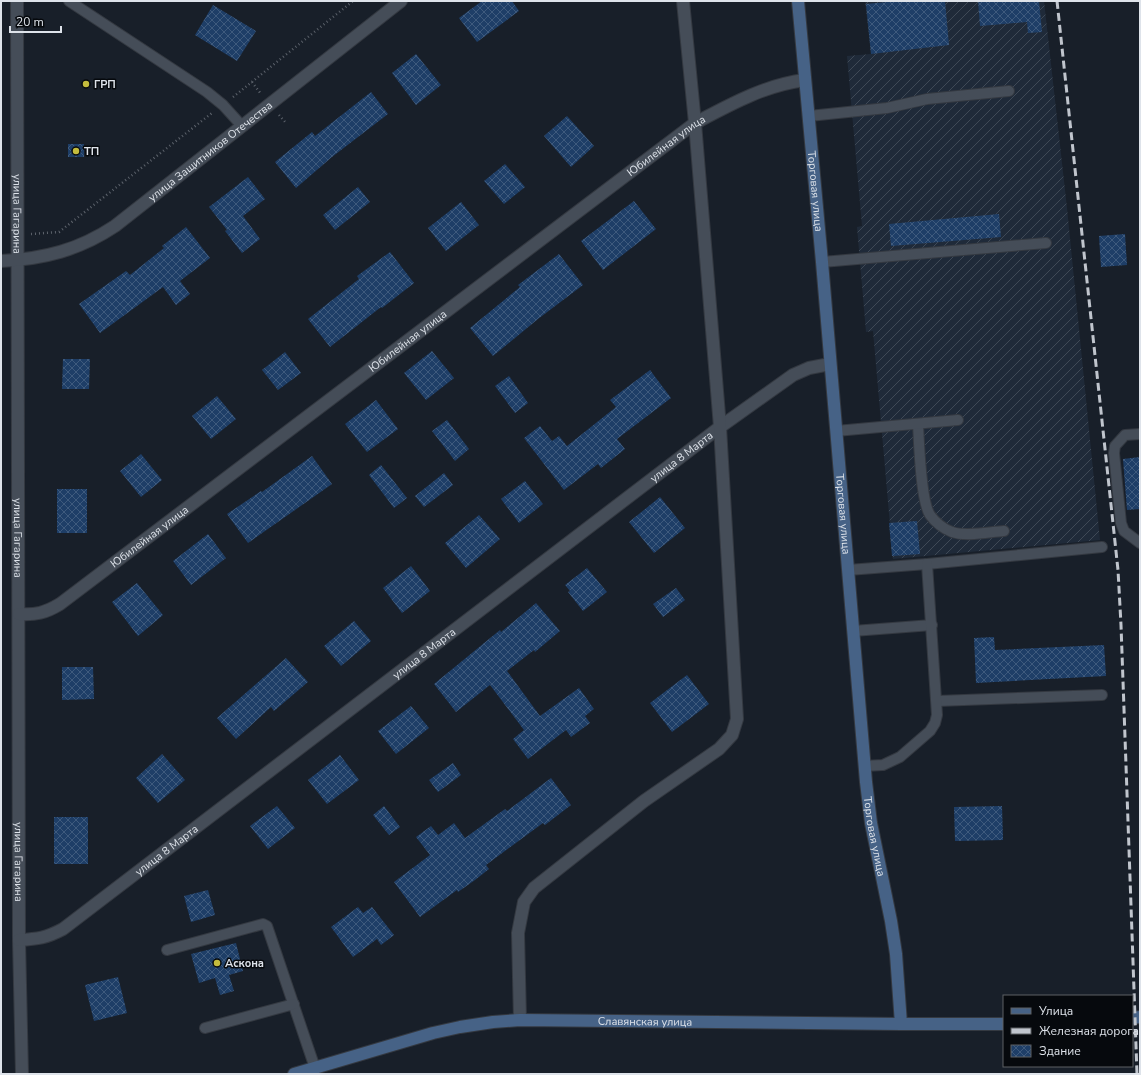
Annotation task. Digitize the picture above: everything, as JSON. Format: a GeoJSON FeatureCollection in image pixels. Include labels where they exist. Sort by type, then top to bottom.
{"type":"FeatureCollection","features":[{"type":"Feature","properties":{"kind":"street","name":"улица Гагарина"},"geometry":{"type":"LineString","coordinates":[[17,1],[19,940],[22,1074]]}},
{"type":"Feature","properties":{"kind":"street","name":"улица Защитников Отечества"},"geometry":{"type":"LineString","coordinates":[[1,261],[17,260],[58,253],[80,246],[100,237],[401,1]]}},
{"type":"Feature","properties":{"kind":"street"},"geometry":{"type":"LineString","coordinates":[[520,1020],[518,933],[524,902],[534,888],[644,801],[718,749],[732,735],[737,718],[720,427],[695,123],[683,1]]}},
{"type":"Feature","properties":{"kind":"street","name":"Торговая улица"},"geometry":{"type":"LineString","coordinates":[[798,1],[822,262],[864,766],[871,823],[891,921],[896,954],[901,1024]]}},
{"type":"Feature","properties":{"kind":"street","name":"Юбилейная улица"},"geometry":{"type":"LineString","coordinates":[[19,614],[34,614],[48,611],[60,604],[695,123],[730,104],[764,89],[785,82],[805,80]]}},
{"type":"Feature","properties":{"kind":"street","name":"улица 8 Марта"},"geometry":{"type":"LineString","coordinates":[[19,940],[47,937],[64,929],[720,427],[793,375],[809,368],[830,364]]}},
{"type":"Feature","properties":{"kind":"street","name":"Славянская улица"},"geometry":{"type":"LineString","coordinates":[[294,1074],[433,1033],[493,1022],[520,1020],[1003,1024]]}},
{"type":"Feature","properties":{"kind":"lane"},"geometry":{"type":"LineString","coordinates":[[69,1],[207,92],[223,105],[242,126]]}},
{"type":"Feature","properties":{"kind":"lane"},"geometry":{"type":"LineString","coordinates":[[809,116],[887,108],[927,99],[1009,91]]}},
{"type":"Feature","properties":{"kind":"lane"},"geometry":{"type":"LineString","coordinates":[[822,262],[1046,243]]}},
{"type":"Feature","properties":{"kind":"lane"},"geometry":{"type":"LineString","coordinates":[[836,431],[958,420]]}},
{"type":"Feature","properties":{"kind":"lane"},"geometry":{"type":"LineString","coordinates":[[918,424],[925,502],[929,514],[937,523],[952,532],[965,534],[1004,531]]}},
{"type":"Feature","properties":{"kind":"lane"},"geometry":{"type":"LineString","coordinates":[[1140,434],[1125,435],[1115,446],[1114,453],[1121,523],[1124,531],[1140,543]]}},
{"type":"Feature","properties":{"kind":"lane"},"geometry":{"type":"LineString","coordinates":[[848,570],[928,564],[1102,547]]}},
{"type":"Feature","properties":{"kind":"lane"},"geometry":{"type":"LineString","coordinates":[[864,766],[891,763],[930,731],[935,723],[937,715],[928,564]]}},
{"type":"Feature","properties":{"kind":"lane"},"geometry":{"type":"LineString","coordinates":[[853,631],[932,625]]}},
{"type":"Feature","properties":{"kind":"lane"},"geometry":{"type":"LineString","coordinates":[[936,701],[1102,695]]}},
{"type":"Feature","properties":{"kind":"lane"},"geometry":{"type":"LineString","coordinates":[[167,950],[263,924],[267,926],[270,931],[315,1068]]}},
{"type":"Feature","properties":{"kind":"lane"},"geometry":{"type":"LineString","coordinates":[[205,1028],[294,1004]]}},
{"type":"Feature","properties":{"kind":"path"},"geometry":{"type":"LineString","coordinates":[[18,235],[59,232],[223,105],[353,1]]}},
{"type":"Feature","properties":{"kind":"shaded area"},"geometry":{"type":"Polygon","coordinates":[[[865,1],[1044,1],[1067,208],[1100,540],[893,559],[873,331],[866,332],[857,227],[862,226],[847,56],[871,54],[865,1]]]}},
{"type":"Feature","properties":{"kind":"building"},"geometry":{"type":"Polygon","coordinates":[[[482,1],[512,1],[519,11],[477,42],[459,18],[482,1]]]}},
{"type":"Feature","properties":{"kind":"building"},"geometry":{"type":"Polygon","coordinates":[[[898,1],[945,1],[949,45],[871,54],[866,4],[898,1]]]}},
{"type":"Feature","properties":{"kind":"building"},"geometry":{"type":"Polygon","coordinates":[[[978,1],[1039,1],[1042,32],[1028,33],[1027,22],[980,26],[978,1]]]}},
{"type":"Feature","properties":{"kind":"building"},"geometry":{"type":"Polygon","coordinates":[[[213,5],[256,31],[237,61],[195,35],[213,5]]]}},
{"type":"Feature","properties":{"kind":"building"},"geometry":{"type":"Polygon","coordinates":[[[416,54],[441,85],[416,105],[392,73],[416,54]]]}},
{"type":"Feature","properties":{"kind":"building"},"geometry":{"type":"Polygon","coordinates":[[[371,92],[388,114],[332,157],[296,188],[275,162],[312,132],[315,136],[371,92]]]}},
{"type":"Feature","properties":{"kind":"building"},"geometry":{"type":"Polygon","coordinates":[[[567,116],[594,146],[571,167],[544,136],[567,116]]]}},
{"type":"Feature","properties":{"kind":"building","name":"ТП"},"geometry":{"type":"Polygon","coordinates":[[[68,144],[84,144],[84,157],[68,157],[68,144]]]}},
{"type":"Feature","properties":{"kind":"building"},"geometry":{"type":"Polygon","coordinates":[[[505,164],[525,187],[504,204],[484,181],[505,164]]]}},
{"type":"Feature","properties":{"kind":"building"},"geometry":{"type":"Polygon","coordinates":[[[248,177],[265,199],[243,216],[260,239],[242,253],[225,231],[227,230],[209,207],[248,177]]]}},
{"type":"Feature","properties":{"kind":"building"},"geometry":{"type":"Polygon","coordinates":[[[358,187],[370,202],[335,230],[323,215],[358,187]]]}},
{"type":"Feature","properties":{"kind":"building"},"geometry":{"type":"Polygon","coordinates":[[[634,201],[656,229],[603,270],[581,241],[634,201]]]}},
{"type":"Feature","properties":{"kind":"building"},"geometry":{"type":"Polygon","coordinates":[[[461,202],[479,225],[446,251],[428,228],[461,202]]]}},
{"type":"Feature","properties":{"kind":"building"},"geometry":{"type":"Polygon","coordinates":[[[999,214],[1001,237],[891,246],[889,224],[999,214]]]}},
{"type":"Feature","properties":{"kind":"building"},"geometry":{"type":"Polygon","coordinates":[[[186,227],[210,258],[180,281],[190,294],[176,305],[163,287],[100,333],[79,304],[126,271],[130,275],[164,248],[162,246],[186,227]]]}},
{"type":"Feature","properties":{"kind":"building"},"geometry":{"type":"Polygon","coordinates":[[[1125,234],[1127,265],[1101,267],[1099,236],[1125,234]]]}},
{"type":"Feature","properties":{"kind":"building"},"geometry":{"type":"Polygon","coordinates":[[[390,252],[414,283],[330,347],[308,319],[359,279],[357,276],[390,252]]]}},
{"type":"Feature","properties":{"kind":"building"},"geometry":{"type":"Polygon","coordinates":[[[559,254],[583,285],[493,356],[470,328],[520,287],[518,285],[559,254]]]}},
{"type":"Feature","properties":{"kind":"building"},"geometry":{"type":"Polygon","coordinates":[[[432,351],[454,378],[426,400],[404,373],[432,351]]]}},
{"type":"Feature","properties":{"kind":"building"},"geometry":{"type":"Polygon","coordinates":[[[285,352],[301,373],[278,390],[262,370],[285,352]]]}},
{"type":"Feature","properties":{"kind":"building"},"geometry":{"type":"Polygon","coordinates":[[[63,359],[90,359],[89,389],[62,389],[63,359]]]}},
{"type":"Feature","properties":{"kind":"building"},"geometry":{"type":"Polygon","coordinates":[[[650,370],[671,398],[617,439],[625,449],[601,468],[598,464],[564,490],[524,438],[540,426],[552,441],[559,436],[567,446],[616,407],[610,400],[650,370]]]}},
{"type":"Feature","properties":{"kind":"building"},"geometry":{"type":"Polygon","coordinates":[[[509,376],[528,403],[515,413],[495,386],[509,376]]]}},
{"type":"Feature","properties":{"kind":"building"},"geometry":{"type":"Polygon","coordinates":[[[217,396],[236,419],[211,439],[192,416],[217,396]]]}},
{"type":"Feature","properties":{"kind":"building"},"geometry":{"type":"Polygon","coordinates":[[[376,400],[398,429],[367,452],[345,424],[376,400]]]}},
{"type":"Feature","properties":{"kind":"building"},"geometry":{"type":"Polygon","coordinates":[[[447,420],[469,449],[455,461],[432,431],[447,420]]]}},
{"type":"Feature","properties":{"kind":"building"},"geometry":{"type":"Polygon","coordinates":[[[141,454],[162,480],[141,497],[120,471],[141,454]]]}},
{"type":"Feature","properties":{"kind":"building"},"geometry":{"type":"Polygon","coordinates":[[[312,456],[332,484],[248,543],[227,514],[261,491],[262,492],[312,456]]]}},
{"type":"Feature","properties":{"kind":"building"},"geometry":{"type":"Polygon","coordinates":[[[1140,457],[1140,509],[1127,510],[1123,459],[1140,457]]]}},
{"type":"Feature","properties":{"kind":"building"},"geometry":{"type":"Polygon","coordinates":[[[381,465],[407,498],[394,508],[369,475],[381,465]]]}},
{"type":"Feature","properties":{"kind":"building"},"geometry":{"type":"Polygon","coordinates":[[[444,473],[453,485],[424,507],[415,496],[444,473]]]}},
{"type":"Feature","properties":{"kind":"building"},"geometry":{"type":"Polygon","coordinates":[[[525,481],[543,504],[519,523],[501,499],[525,481]]]}},
{"type":"Feature","properties":{"kind":"building"},"geometry":{"type":"Polygon","coordinates":[[[57,489],[87,489],[87,533],[57,533],[57,489]]]}},
{"type":"Feature","properties":{"kind":"building"},"geometry":{"type":"Polygon","coordinates":[[[660,497],[685,528],[654,553],[629,522],[660,497]]]}},
{"type":"Feature","properties":{"kind":"building"},"geometry":{"type":"Polygon","coordinates":[[[479,515],[500,539],[466,568],[445,543],[479,515]]]}},
{"type":"Feature","properties":{"kind":"building"},"geometry":{"type":"Polygon","coordinates":[[[917,521],[920,554],[892,556],[889,523],[917,521]]]}},
{"type":"Feature","properties":{"kind":"building"},"geometry":{"type":"Polygon","coordinates":[[[208,534],[226,558],[191,585],[173,561],[208,534]]]}},
{"type":"Feature","properties":{"kind":"building"},"geometry":{"type":"Polygon","coordinates":[[[411,566],[430,591],[402,613],[383,588],[411,566]]]}},
{"type":"Feature","properties":{"kind":"building"},"geometry":{"type":"Polygon","coordinates":[[[587,568],[607,592],[583,611],[568,592],[570,591],[565,585],[587,568]]]}},
{"type":"Feature","properties":{"kind":"building"},"geometry":{"type":"Polygon","coordinates":[[[137,583],[163,615],[138,636],[112,602],[137,583]]]}},
{"type":"Feature","properties":{"kind":"building"},"geometry":{"type":"Polygon","coordinates":[[[676,588],[685,600],[663,617],[653,604],[676,588]]]}},
{"type":"Feature","properties":{"kind":"building"},"geometry":{"type":"Polygon","coordinates":[[[536,603],[560,631],[535,652],[534,650],[507,671],[540,716],[579,688],[594,709],[585,716],[590,723],[571,737],[566,730],[528,759],[513,739],[524,730],[490,685],[456,712],[434,684],[500,630],[501,632],[536,603]]]}},
{"type":"Feature","properties":{"kind":"building"},"geometry":{"type":"Polygon","coordinates":[[[354,621],[371,641],[341,666],[324,646],[354,621]]]}},
{"type":"Feature","properties":{"kind":"building"},"geometry":{"type":"Polygon","coordinates":[[[994,637],[995,650],[1104,645],[1106,676],[976,683],[974,638],[994,637]]]}},
{"type":"Feature","properties":{"kind":"building"},"geometry":{"type":"Polygon","coordinates":[[[286,658],[308,682],[274,711],[271,707],[236,739],[217,718],[286,658]]]}},
{"type":"Feature","properties":{"kind":"building"},"geometry":{"type":"Polygon","coordinates":[[[62,667],[93,667],[94,699],[62,700],[62,667]]]}},
{"type":"Feature","properties":{"kind":"building"},"geometry":{"type":"Polygon","coordinates":[[[687,675],[709,704],[672,732],[650,703],[687,675]]]}},
{"type":"Feature","properties":{"kind":"building"},"geometry":{"type":"Polygon","coordinates":[[[411,706],[429,728],[396,754],[378,731],[411,706]]]}},
{"type":"Feature","properties":{"kind":"building"},"geometry":{"type":"Polygon","coordinates":[[[162,754],[185,780],[158,803],[136,778],[162,754]]]}},
{"type":"Feature","properties":{"kind":"building"},"geometry":{"type":"Polygon","coordinates":[[[340,755],[359,780],[327,804],[308,780],[340,755]]]}},
{"type":"Feature","properties":{"kind":"building"},"geometry":{"type":"Polygon","coordinates":[[[453,763],[461,775],[438,792],[429,780],[453,763]]]}},
{"type":"Feature","properties":{"kind":"building"},"geometry":{"type":"Polygon","coordinates":[[[551,778],[571,805],[545,825],[543,823],[486,865],[489,869],[475,880],[458,892],[457,890],[420,917],[394,882],[430,855],[416,837],[431,826],[438,835],[454,823],[465,838],[505,809],[507,811],[551,778]]]}},
{"type":"Feature","properties":{"kind":"building"},"geometry":{"type":"Polygon","coordinates":[[[277,806],[295,828],[268,849],[250,826],[277,806]]]}},
{"type":"Feature","properties":{"kind":"building"},"geometry":{"type":"Polygon","coordinates":[[[384,806],[400,827],[389,835],[373,815],[384,806]]]}},
{"type":"Feature","properties":{"kind":"building"},"geometry":{"type":"Polygon","coordinates":[[[1002,806],[1003,840],[955,841],[954,807],[1002,806]]]}},
{"type":"Feature","properties":{"kind":"building"},"geometry":{"type":"Polygon","coordinates":[[[54,817],[88,817],[88,864],[54,864],[54,817]]]}},
{"type":"Feature","properties":{"kind":"building"},"geometry":{"type":"Polygon","coordinates":[[[208,890],[215,915],[191,922],[184,896],[208,890]]]}},
{"type":"Feature","properties":{"kind":"building"},"geometry":{"type":"Polygon","coordinates":[[[358,907],[363,913],[372,907],[394,935],[381,945],[377,939],[353,957],[331,927],[358,907]]]}},
{"type":"Feature","properties":{"kind":"building","name":"Аскона"},"geometry":{"type":"Polygon","coordinates":[[[236,943],[243,971],[229,975],[234,991],[220,995],[215,978],[199,983],[191,954],[236,943]]]}},
{"type":"Feature","properties":{"kind":"building"},"geometry":{"type":"Polygon","coordinates":[[[118,977],[127,1013],[94,1021],[85,985],[118,977]]]}},
{"type":"Feature","properties":{"kind":"railway"},"geometry":{"type":"LineString","coordinates":[[1057,1],[1118,570],[1137,1074]]}},
{"type":"Feature","properties":{"kind":"place","name":"ГРП"},"geometry":{"type":"Point","coordinates":[86,84]}},
{"type":"Feature","properties":{"kind":"place","name":"ТП"},"geometry":{"type":"Point","coordinates":[76,151]}},
{"type":"Feature","properties":{"kind":"place","name":"Аскона"},"geometry":{"type":"Point","coordinates":[217,963]}}]}
